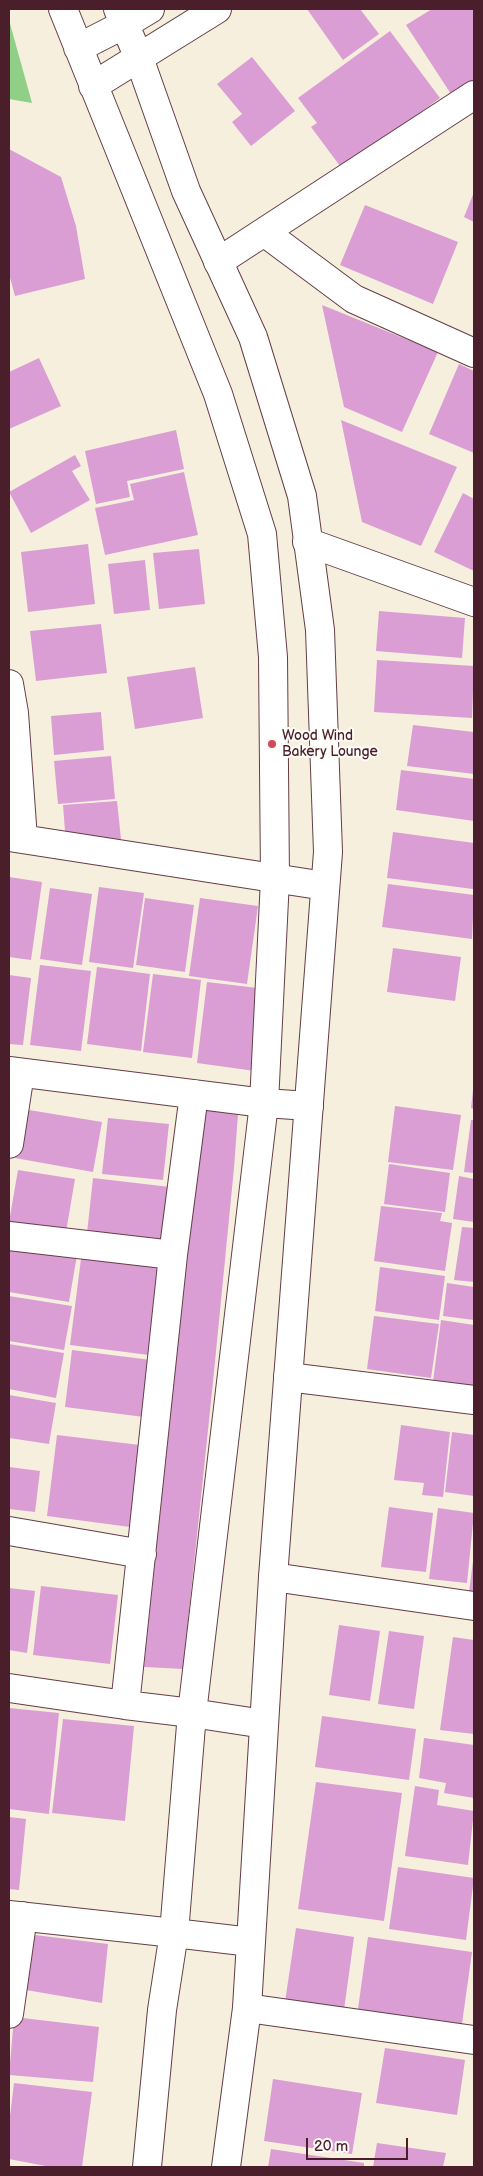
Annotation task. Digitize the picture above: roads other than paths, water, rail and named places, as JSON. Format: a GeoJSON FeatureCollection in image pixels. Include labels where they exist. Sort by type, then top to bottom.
{"type":"FeatureCollection","features":[{"type":"Feature","properties":{"kind":"street"},"geometry":{"type":"LineString","coordinates":[[63,9],[218,394],[262,534],[273,657],[275,879],[264,1103],[192,1713],[174,1933],[162,2010],[147,2167]]}},
{"type":"Feature","properties":{"kind":"street"},"geometry":{"type":"LineString","coordinates":[[78,48],[122,16],[150,9]]}},
{"type":"Feature","properties":{"kind":"street"},"geometry":{"type":"LineString","coordinates":[[93,86],[217,9]]}},
{"type":"Feature","properties":{"kind":"street"},"geometry":{"type":"LineString","coordinates":[[122,16],[139,58],[186,192],[253,337],[302,496],[320,630],[328,852],[273,1577],[247,2008],[226,2167]]}},
{"type":"Feature","properties":{"kind":"street"},"geometry":{"type":"LineString","coordinates":[[218,262],[471,100]]}},
{"type":"Feature","properties":{"kind":"street"},"geometry":{"type":"LineString","coordinates":[[264,232],[354,299],[474,353]]}},
{"type":"Feature","properties":{"kind":"street"},"geometry":{"type":"LineString","coordinates":[[308,542],[474,602]]}},
{"type":"Feature","properties":{"kind":"street"},"geometry":{"type":"LineString","coordinates":[[9,684],[14,713],[16,838],[325,886]]}},
{"type":"Feature","properties":{"kind":"street"},"geometry":{"type":"LineString","coordinates":[[9,1144],[14,1072],[264,1103],[309,1106]]}},
{"type":"Feature","properties":{"kind":"street"},"geometry":{"type":"LineString","coordinates":[[125,1705],[173,1255],[194,1094]]}},
{"type":"Feature","properties":{"kind":"street"},"geometry":{"type":"LineString","coordinates":[[9,1236],[173,1255]]}},
{"type":"Feature","properties":{"kind":"street"},"geometry":{"type":"LineString","coordinates":[[288,1377],[474,1400]]}},
{"type":"Feature","properties":{"kind":"street"},"geometry":{"type":"LineString","coordinates":[[9,1530],[142,1554]]}},
{"type":"Feature","properties":{"kind":"street"},"geometry":{"type":"LineString","coordinates":[[273,1577],[474,1606]]}},
{"type":"Feature","properties":{"kind":"street"},"geometry":{"type":"LineString","coordinates":[[9,1688],[264,1724]]}},
{"type":"Feature","properties":{"kind":"street"},"geometry":{"type":"LineString","coordinates":[[9,2014],[16,1916],[251,1942]]}},
{"type":"Feature","properties":{"kind":"street"},"geometry":{"type":"LineString","coordinates":[[247,2008],[474,2040]]}},
{"type":"Feature","properties":{"kind":"place","name":"Wood Wind Bakery Lounge"},"geometry":{"type":"Point","coordinates":[272,744]}}]}
